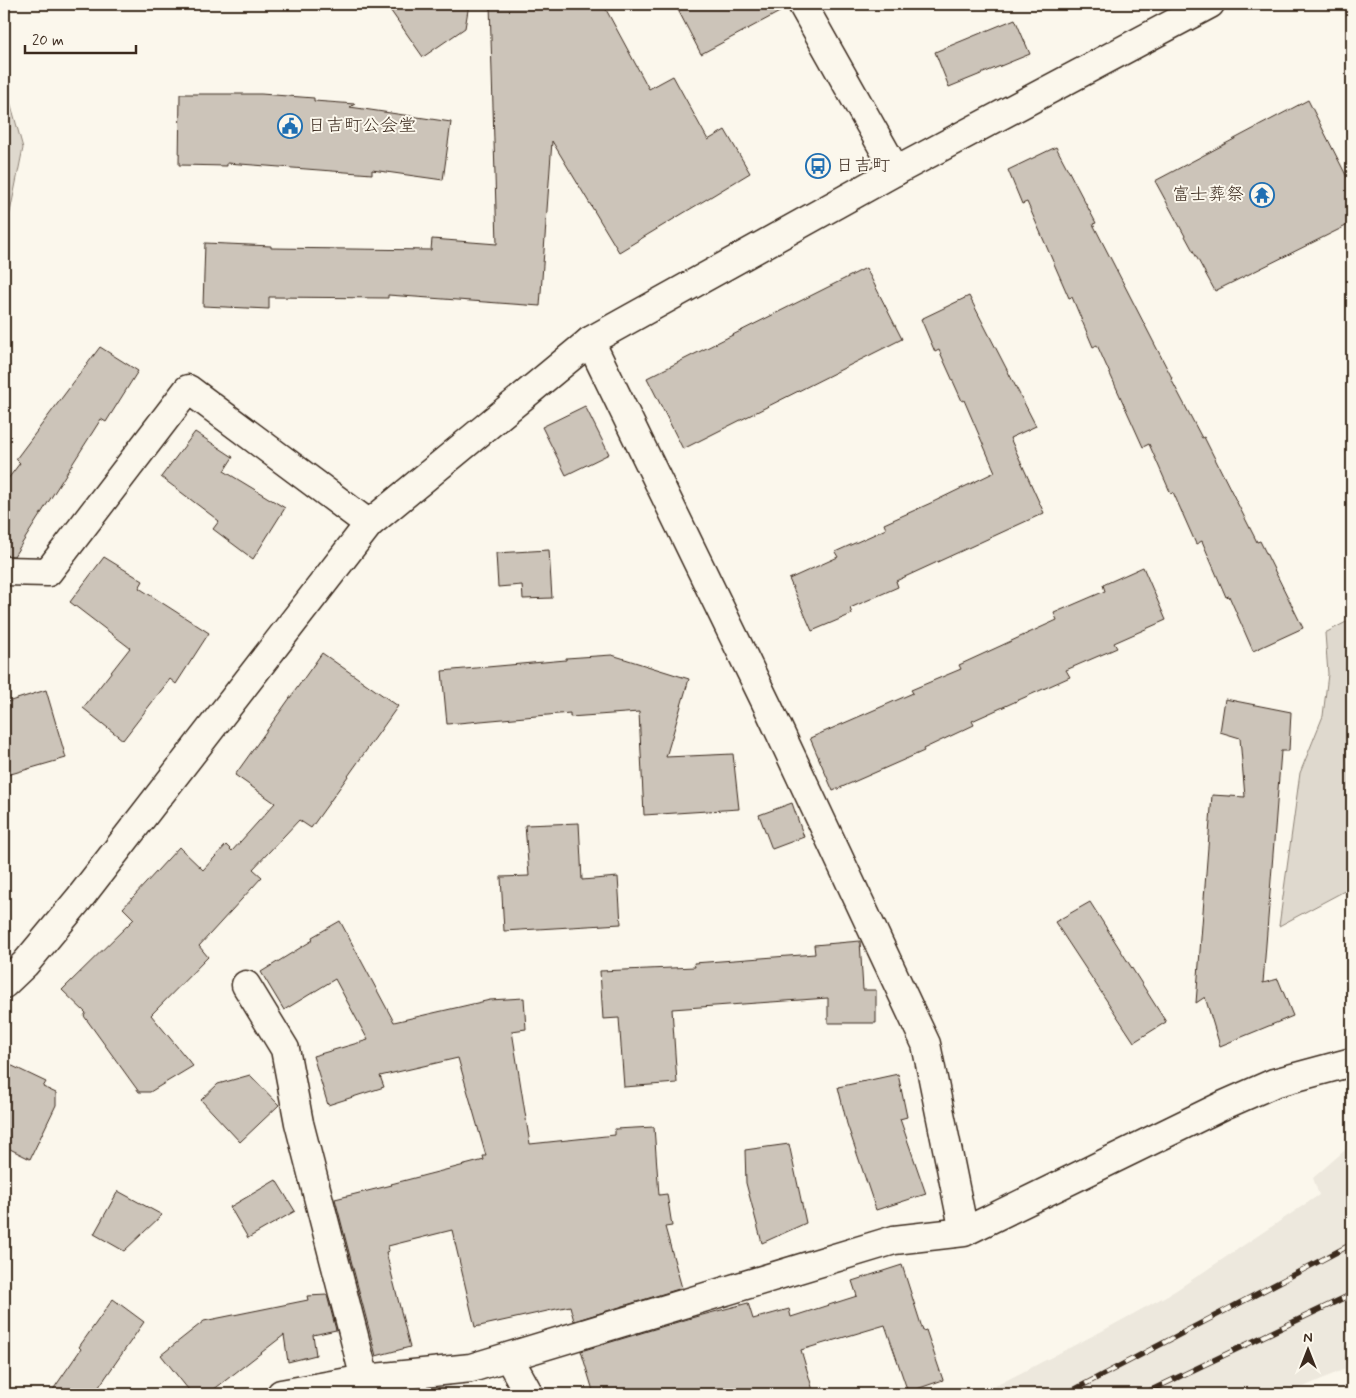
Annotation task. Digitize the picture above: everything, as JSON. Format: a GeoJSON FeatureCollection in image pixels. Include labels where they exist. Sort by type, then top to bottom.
{"type":"FeatureCollection","features":[{"type":"Feature","properties":{"kind":"street"},"geometry":{"type":"LineString","coordinates":[[802,4],[896,171]]}},
{"type":"Feature","properties":{"kind":"street"},"geometry":{"type":"LineString","coordinates":[[4,984],[25,964],[79,899],[369,524],[590,341],[896,171],[1210,4]]}},
{"type":"Feature","properties":{"kind":"street"},"geometry":{"type":"LineString","coordinates":[[590,341],[769,709],[926,1044],[964,1232]]}},
{"type":"Feature","properties":{"kind":"street"},"geometry":{"type":"LineString","coordinates":[[4,571],[48,572],[188,389],[369,524]]}},
{"type":"Feature","properties":{"kind":"street"},"geometry":{"type":"LineString","coordinates":[[246,985],[285,1049],[299,1123],[365,1379]]}},
{"type":"Feature","properties":{"kind":"street"},"geometry":{"type":"LineString","coordinates":[[280,1394],[365,1379],[471,1368],[894,1240],[964,1232],[1224,1105],[1274,1083],[1352,1062]]}},
{"type":"Feature","properties":{"kind":"street"},"geometry":{"type":"LineString","coordinates":[[509,1358],[529,1394]]}},
{"type":"Feature","properties":{"kind":"shaded area"},"geometry":{"type":"Polygon","coordinates":[[[4,86],[23,148],[4,242],[4,86]]]}},
{"type":"Feature","properties":{"kind":"shaded area"},"geometry":{"type":"Polygon","coordinates":[[[1352,619],[1352,887],[1279,926],[1300,773],[1323,716],[1328,674],[1325,633],[1352,619]]]}},
{"type":"Feature","properties":{"kind":"shaded area"},"geometry":{"type":"Polygon","coordinates":[[[1352,1144],[1352,1366],[1287,1394],[980,1394],[1175,1291],[1319,1195],[1313,1178],[1352,1144]]]}},
{"type":"Feature","properties":{"kind":"building"},"geometry":{"type":"Polygon","coordinates":[[[386,4],[469,4],[465,28],[423,57],[386,4]]]}},
{"type":"Feature","properties":{"kind":"building"},"geometry":{"type":"Polygon","coordinates":[[[490,4],[603,4],[649,89],[673,76],[708,140],[725,130],[750,173],[619,252],[552,141],[540,306],[388,295],[388,298],[269,297],[269,309],[203,306],[205,243],[271,246],[271,248],[431,250],[432,239],[497,244],[490,4]]]}},
{"type":"Feature","properties":{"kind":"building"},"geometry":{"type":"Polygon","coordinates":[[[675,4],[786,4],[787,8],[701,54],[675,4]]]}},
{"type":"Feature","properties":{"kind":"building"},"geometry":{"type":"Polygon","coordinates":[[[1015,19],[1030,54],[949,87],[935,52],[1015,19]]]}},
{"type":"Feature","properties":{"kind":"building"},"geometry":{"type":"Polygon","coordinates":[[[180,94],[261,94],[314,98],[314,101],[355,104],[350,107],[451,122],[443,180],[372,170],[372,174],[227,163],[227,166],[179,165],[180,94]]]}},
{"type":"Feature","properties":{"kind":"building"},"geometry":{"type":"Polygon","coordinates":[[[1308,100],[1352,187],[1352,223],[1215,291],[1155,181],[1308,100]]]}},
{"type":"Feature","properties":{"kind":"building"},"geometry":{"type":"Polygon","coordinates":[[[1056,147],[1096,223],[1093,224],[1171,379],[1202,438],[1204,437],[1257,542],[1260,541],[1303,628],[1253,651],[1229,596],[1226,597],[1202,541],[1196,544],[1149,444],[1143,447],[1097,345],[1093,347],[1072,297],[1069,298],[1027,202],[1022,204],[1008,170],[1056,147]]]}},
{"type":"Feature","properties":{"kind":"building"},"geometry":{"type":"Polygon","coordinates":[[[866,268],[902,339],[683,449],[647,378],[866,268]]]}},
{"type":"Feature","properties":{"kind":"building"},"geometry":{"type":"Polygon","coordinates":[[[969,296],[1036,426],[1010,438],[1044,513],[896,581],[898,587],[850,608],[852,614],[812,631],[789,579],[838,557],[835,552],[886,529],[884,524],[995,472],[964,400],[962,401],[939,350],[935,352],[921,319],[969,296]]]}},
{"type":"Feature","properties":{"kind":"building"},"geometry":{"type":"Polygon","coordinates":[[[100,347],[138,371],[106,422],[101,419],[14,556],[4,555],[4,484],[20,463],[16,459],[100,347]]]}},
{"type":"Feature","properties":{"kind":"building"},"geometry":{"type":"Polygon","coordinates":[[[585,406],[609,454],[566,475],[542,427],[585,406]]]}},
{"type":"Feature","properties":{"kind":"building"},"geometry":{"type":"Polygon","coordinates":[[[195,432],[233,457],[224,471],[285,508],[253,559],[213,529],[219,521],[161,477],[195,432]]]}},
{"type":"Feature","properties":{"kind":"building"},"geometry":{"type":"Polygon","coordinates":[[[549,550],[552,598],[523,599],[522,585],[498,587],[496,553],[549,550]]]}},
{"type":"Feature","properties":{"kind":"building"},"geometry":{"type":"Polygon","coordinates":[[[104,557],[143,581],[139,588],[209,633],[176,684],[170,679],[123,740],[83,708],[130,648],[70,602],[104,557]]]}},
{"type":"Feature","properties":{"kind":"building"},"geometry":{"type":"Polygon","coordinates":[[[1143,567],[1166,620],[1114,643],[1117,648],[1066,670],[1070,677],[972,721],[974,725],[923,749],[924,751],[833,791],[810,738],[913,693],[911,690],[961,669],[959,665],[1057,620],[1054,613],[1105,591],[1103,585],[1143,567]]]}},
{"type":"Feature","properties":{"kind":"building"},"geometry":{"type":"Polygon","coordinates":[[[322,653],[398,706],[311,828],[299,820],[253,869],[262,877],[199,946],[208,957],[151,1015],[193,1066],[150,1092],[139,1092],[84,1016],[86,1013],[62,990],[134,919],[123,908],[179,847],[203,870],[226,845],[232,851],[275,803],[235,775],[322,653]]]}},
{"type":"Feature","properties":{"kind":"building"},"geometry":{"type":"Polygon","coordinates":[[[612,655],[689,679],[666,757],[733,754],[739,809],[644,815],[639,712],[570,717],[570,713],[447,724],[442,671],[612,655]]]}},
{"type":"Feature","properties":{"kind":"building"},"geometry":{"type":"Polygon","coordinates":[[[46,690],[66,758],[4,776],[4,703],[46,690]]]}},
{"type":"Feature","properties":{"kind":"building"},"geometry":{"type":"Polygon","coordinates":[[[1225,699],[1291,712],[1289,751],[1281,751],[1263,983],[1278,979],[1293,1016],[1220,1046],[1205,997],[1196,1003],[1212,795],[1245,797],[1240,738],[1220,732],[1225,699]]]}},
{"type":"Feature","properties":{"kind":"building"},"geometry":{"type":"Polygon","coordinates":[[[792,803],[804,837],[772,849],[759,815],[792,803]]]}},
{"type":"Feature","properties":{"kind":"building"},"geometry":{"type":"Polygon","coordinates":[[[579,823],[582,880],[618,877],[621,924],[504,931],[501,877],[529,876],[525,825],[579,823]]]}},
{"type":"Feature","properties":{"kind":"building"},"geometry":{"type":"Polygon","coordinates":[[[1090,902],[1166,1022],[1134,1042],[1055,922],[1090,902]]]}},
{"type":"Feature","properties":{"kind":"building"},"geometry":{"type":"Polygon","coordinates":[[[340,921],[394,1022],[490,1000],[524,998],[526,1029],[512,1031],[530,1144],[615,1135],[615,1129],[654,1127],[659,1195],[667,1194],[672,1226],[665,1227],[682,1288],[574,1321],[570,1306],[475,1327],[452,1230],[388,1246],[389,1251],[386,1252],[410,1347],[376,1356],[335,1199],[484,1160],[483,1156],[486,1156],[458,1058],[380,1076],[384,1087],[328,1105],[313,1056],[368,1040],[335,979],[284,1010],[261,972],[313,940],[312,937],[340,921]]]}},
{"type":"Feature","properties":{"kind":"building"},"geometry":{"type":"Polygon","coordinates":[[[860,941],[863,990],[876,990],[876,1023],[828,1023],[828,998],[672,1009],[677,1083],[624,1087],[619,1018],[603,1019],[600,971],[695,967],[694,963],[815,954],[814,945],[860,941]]]}},
{"type":"Feature","properties":{"kind":"building"},"geometry":{"type":"Polygon","coordinates":[[[4,1062],[46,1082],[43,1087],[56,1093],[56,1105],[30,1159],[4,1146],[4,1062]]]}},
{"type":"Feature","properties":{"kind":"building"},"geometry":{"type":"Polygon","coordinates":[[[898,1074],[907,1117],[900,1119],[926,1194],[876,1210],[847,1124],[838,1087],[898,1074]]]}},
{"type":"Feature","properties":{"kind":"building"},"geometry":{"type":"Polygon","coordinates":[[[250,1075],[279,1105],[240,1142],[201,1100],[218,1084],[250,1075]]]}},
{"type":"Feature","properties":{"kind":"building"},"geometry":{"type":"Polygon","coordinates":[[[789,1144],[806,1223],[762,1243],[746,1183],[745,1150],[789,1144]]]}},
{"type":"Feature","properties":{"kind":"building"},"geometry":{"type":"Polygon","coordinates":[[[276,1180],[295,1211],[248,1238],[230,1207],[276,1180]]]}},
{"type":"Feature","properties":{"kind":"building"},"geometry":{"type":"Polygon","coordinates":[[[118,1191],[162,1215],[124,1251],[94,1234],[118,1191]]]}},
{"type":"Feature","properties":{"kind":"building"},"geometry":{"type":"Polygon","coordinates":[[[902,1265],[923,1331],[926,1330],[943,1380],[908,1392],[885,1325],[801,1350],[814,1394],[594,1394],[581,1351],[748,1303],[753,1319],[789,1309],[791,1317],[857,1296],[852,1281],[902,1265]]]}},
{"type":"Feature","properties":{"kind":"building"},"geometry":{"type":"Polygon","coordinates":[[[327,1295],[336,1330],[313,1335],[316,1355],[288,1362],[284,1335],[208,1394],[192,1394],[161,1355],[204,1321],[308,1300],[307,1296],[327,1295]]]}},
{"type":"Feature","properties":{"kind":"building"},"geometry":{"type":"Polygon","coordinates":[[[113,1299],[144,1322],[94,1394],[50,1394],[81,1349],[79,1347],[113,1299]]]}},
{"type":"Feature","properties":{"kind":"railway"},"geometry":{"type":"LineString","coordinates":[[1066,1394],[1352,1244]]}},
{"type":"Feature","properties":{"kind":"railway"},"geometry":{"type":"LineString","coordinates":[[1143,1394],[1352,1294]]}},
{"type":"Feature","properties":{"kind":"place","name":"日吉町公会堂"},"geometry":{"type":"Point","coordinates":[290,126]}},
{"type":"Feature","properties":{"kind":"place","name":"日吉町"},"geometry":{"type":"Point","coordinates":[818,166]}},
{"type":"Feature","properties":{"kind":"place","name":"富士葬祭"},"geometry":{"type":"Point","coordinates":[1262,195]}}]}
